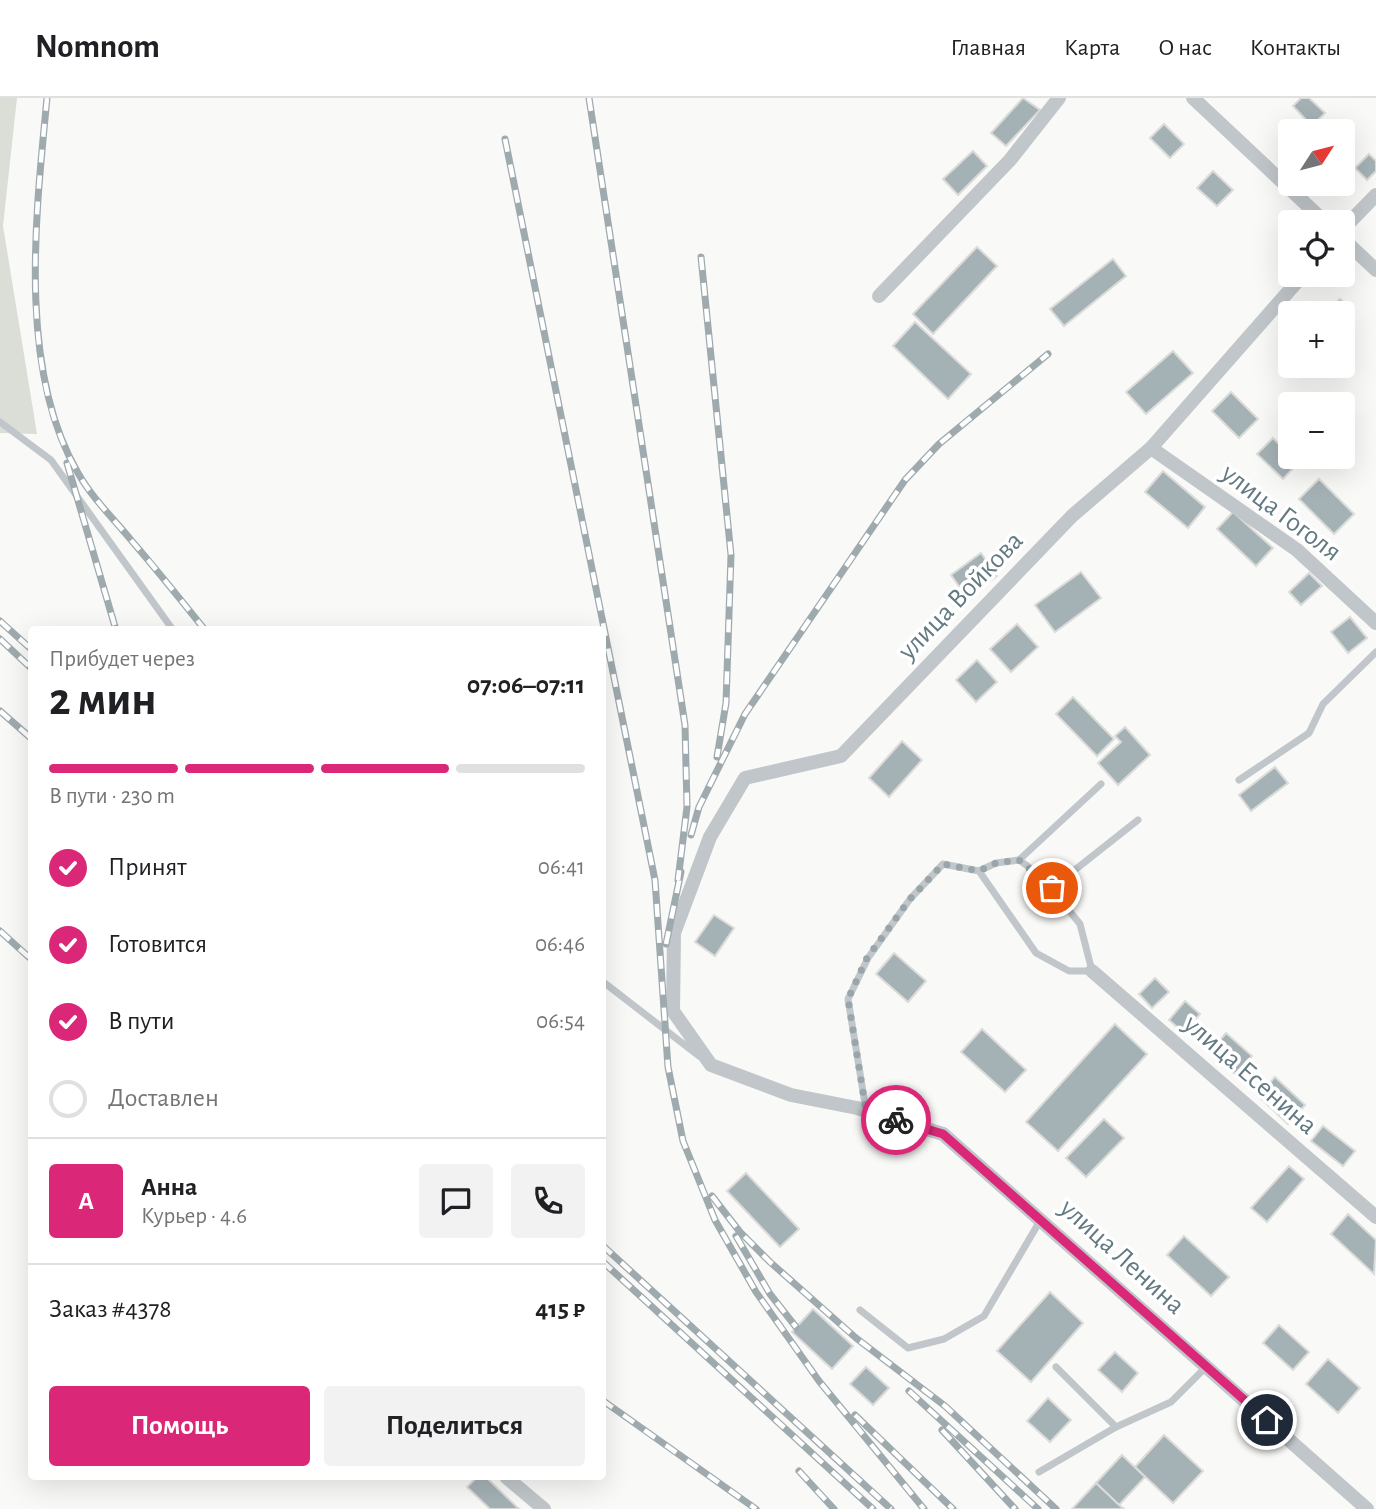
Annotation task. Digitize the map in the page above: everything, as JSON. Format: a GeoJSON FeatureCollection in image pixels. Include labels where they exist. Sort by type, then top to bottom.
{"type":"FeatureCollection","features":[{"type":"Feature","properties":{"kind":"street"},"geometry":{"type":"LineString","coordinates":[[880,296],[1010,160],[1059,98]]}},
{"type":"Feature","properties":{"kind":"street"},"geometry":{"type":"LineString","coordinates":[[1193,98],[1312,210]]}},
{"type":"Feature","properties":{"kind":"street"},"geometry":{"type":"LineString","coordinates":[[1355,217],[1376,195]]}},
{"type":"Feature","properties":{"kind":"street"},"geometry":{"type":"LineString","coordinates":[[1355,250],[1376,270]]}},
{"type":"Feature","properties":{"kind":"street","name":"улица Войкова"},"geometry":{"type":"LineString","coordinates":[[711,1065],[673,1012],[674,933],[710,837],[745,778],[841,756],[1072,516],[1150,448],[1292,287]]}},
{"type":"Feature","properties":{"kind":"street","name":"улица Гоголя"},"geometry":{"type":"LineString","coordinates":[[1150,448],[1297,550],[1376,623]]}},
{"type":"Feature","properties":{"kind":"street","name":"улица Есенина"},"geometry":{"type":"LineString","coordinates":[[1092,971],[1376,1217]]}},
{"type":"Feature","properties":{"kind":"street","name":"улица Ленина"},"geometry":{"type":"LineString","coordinates":[[711,1065],[791,1095],[866,1111],[943,1134],[1367,1509]]}},
{"type":"Feature","properties":{"kind":"street"},"geometry":{"type":"LineString","coordinates":[[510,1480],[544,1509]]}},
{"type":"Feature","properties":{"kind":"lane"},"geometry":{"type":"LineString","coordinates":[[0,422],[51,460],[170,626]]}},
{"type":"Feature","properties":{"kind":"lane"},"geometry":{"type":"LineString","coordinates":[[1239,780],[1309,733],[1323,704],[1376,652]]}},
{"type":"Feature","properties":{"kind":"lane"},"geometry":{"type":"LineString","coordinates":[[866,1111],[848,999],[867,958],[910,899],[943,864],[979,871],[996,863],[1019,860],[1101,784]]}},
{"type":"Feature","properties":{"kind":"lane"},"geometry":{"type":"LineString","coordinates":[[1052,888],[1138,820]]}},
{"type":"Feature","properties":{"kind":"lane"},"geometry":{"type":"LineString","coordinates":[[979,871],[1036,953],[1069,971],[1092,971],[1080,923],[1052,888],[1019,860]]}},
{"type":"Feature","properties":{"kind":"lane"},"geometry":{"type":"LineString","coordinates":[[606,984],[711,1065]]}},
{"type":"Feature","properties":{"kind":"lane"},"geometry":{"type":"LineString","coordinates":[[860,1310],[908,1348],[944,1339],[984,1316],[1041,1218]]}},
{"type":"Feature","properties":{"kind":"lane"},"geometry":{"type":"LineString","coordinates":[[1039,1472],[1116,1427],[1171,1402],[1207,1366]]}},
{"type":"Feature","properties":{"kind":"lane"},"geometry":{"type":"LineString","coordinates":[[1056,1367],[1116,1427]]}},
{"type":"Feature","properties":{"kind":"shaded area"},"geometry":{"type":"Polygon","coordinates":[[[0,98],[17,98],[3,226],[37,434],[0,433],[0,98]]]}},
{"type":"Feature","properties":{"kind":"building"},"geometry":{"type":"Polygon","coordinates":[[[1023,98],[1040,110],[1006,146],[991,133],[1023,98]]]}},
{"type":"Feature","properties":{"kind":"building"},"geometry":{"type":"Polygon","coordinates":[[[1301,98],[1309,98],[1325,113],[1319,119],[1305,119],[1293,106],[1301,98]]]}},
{"type":"Feature","properties":{"kind":"building"},"geometry":{"type":"Polygon","coordinates":[[[1164,124],[1184,144],[1170,158],[1150,138],[1164,124]]]}},
{"type":"Feature","properties":{"kind":"building"},"geometry":{"type":"Polygon","coordinates":[[[973,151],[987,166],[958,195],[943,179],[973,151]]]}},
{"type":"Feature","properties":{"kind":"building"},"geometry":{"type":"Polygon","coordinates":[[[1369,154],[1376,161],[1376,171],[1367,180],[1355,168],[1369,154]]]}},
{"type":"Feature","properties":{"kind":"building"},"geometry":{"type":"Polygon","coordinates":[[[1213,171],[1233,190],[1217,206],[1197,188],[1213,171]]]}},
{"type":"Feature","properties":{"kind":"building"},"geometry":{"type":"Polygon","coordinates":[[[977,247],[997,266],[933,334],[913,314],[977,247]]]}},
{"type":"Feature","properties":{"kind":"building"},"geometry":{"type":"Polygon","coordinates":[[[1113,259],[1126,276],[1064,326],[1050,309],[1113,259]]]}},
{"type":"Feature","properties":{"kind":"building"},"geometry":{"type":"Polygon","coordinates":[[[915,322],[971,374],[948,399],[893,346],[915,322]]]}},
{"type":"Feature","properties":{"kind":"building"},"geometry":{"type":"Polygon","coordinates":[[[1173,351],[1193,373],[1146,414],[1126,392],[1173,351]]]}},
{"type":"Feature","properties":{"kind":"building"},"geometry":{"type":"Polygon","coordinates":[[[1231,392],[1258,419],[1239,438],[1212,411],[1231,392]]]}},
{"type":"Feature","properties":{"kind":"building"},"geometry":{"type":"Polygon","coordinates":[[[1273,438],[1278,443],[1278,469],[1292,469],[1283,479],[1257,454],[1273,438]]]}},
{"type":"Feature","properties":{"kind":"building"},"geometry":{"type":"Polygon","coordinates":[[[1163,471],[1205,507],[1188,528],[1145,492],[1163,471]]]}},
{"type":"Feature","properties":{"kind":"building"},"geometry":{"type":"Polygon","coordinates":[[[1319,479],[1354,514],[1334,534],[1299,499],[1319,479]]]}},
{"type":"Feature","properties":{"kind":"building"},"geometry":{"type":"Polygon","coordinates":[[[1233,512],[1273,548],[1256,566],[1217,529],[1233,512]]]}},
{"type":"Feature","properties":{"kind":"building"},"geometry":{"type":"Polygon","coordinates":[[[981,553],[997,576],[967,597],[951,575],[981,553]]]}},
{"type":"Feature","properties":{"kind":"building"},"geometry":{"type":"Polygon","coordinates":[[[1081,572],[1101,598],[1055,632],[1035,605],[1081,572]]]}},
{"type":"Feature","properties":{"kind":"building"},"geometry":{"type":"Polygon","coordinates":[[[1309,573],[1322,586],[1301,605],[1289,592],[1309,573]]]}},
{"type":"Feature","properties":{"kind":"building"},"geometry":{"type":"Polygon","coordinates":[[[1350,617],[1367,638],[1348,653],[1331,632],[1350,617]]]}},
{"type":"Feature","properties":{"kind":"building"},"geometry":{"type":"Polygon","coordinates":[[[1017,624],[1038,647],[1011,672],[990,649],[1017,624]]]}},
{"type":"Feature","properties":{"kind":"building"},"geometry":{"type":"Polygon","coordinates":[[[977,660],[997,682],[976,702],[956,680],[977,660]]]}},
{"type":"Feature","properties":{"kind":"building"},"geometry":{"type":"Polygon","coordinates":[[[1073,697],[1114,739],[1097,756],[1056,714],[1073,697]]]}},
{"type":"Feature","properties":{"kind":"building"},"geometry":{"type":"Polygon","coordinates":[[[1125,727],[1150,755],[1118,785],[1098,763],[1121,742],[1115,736],[1125,727]]]}},
{"type":"Feature","properties":{"kind":"building"},"geometry":{"type":"Polygon","coordinates":[[[902,741],[922,760],[889,797],[869,778],[902,741]]]}},
{"type":"Feature","properties":{"kind":"building"},"geometry":{"type":"Polygon","coordinates":[[[1275,767],[1288,783],[1251,811],[1239,795],[1275,767]]]}},
{"type":"Feature","properties":{"kind":"building"},"geometry":{"type":"Polygon","coordinates":[[[714,915],[734,928],[715,956],[695,942],[714,915]]]}},
{"type":"Feature","properties":{"kind":"building"},"geometry":{"type":"Polygon","coordinates":[[[894,953],[926,981],[908,1002],[876,974],[894,953]]]}},
{"type":"Feature","properties":{"kind":"building"},"geometry":{"type":"Polygon","coordinates":[[[1155,978],[1169,992],[1152,1008],[1139,994],[1155,978]]]}},
{"type":"Feature","properties":{"kind":"building"},"geometry":{"type":"Polygon","coordinates":[[[1185,1001],[1200,1014],[1184,1033],[1169,1020],[1185,1001]]]}},
{"type":"Feature","properties":{"kind":"building"},"geometry":{"type":"Polygon","coordinates":[[[1115,1024],[1147,1054],[1058,1151],[1026,1122],[1115,1024]]]}},
{"type":"Feature","properties":{"kind":"building"},"geometry":{"type":"Polygon","coordinates":[[[982,1029],[1026,1070],[1005,1092],[961,1052],[982,1029]]]}},
{"type":"Feature","properties":{"kind":"building"},"geometry":{"type":"Polygon","coordinates":[[[1226,1033],[1252,1056],[1235,1074],[1210,1052],[1226,1033]]]}},
{"type":"Feature","properties":{"kind":"building"},"geometry":{"type":"Polygon","coordinates":[[[1275,1077],[1305,1105],[1288,1124],[1258,1096],[1275,1077]]]}},
{"type":"Feature","properties":{"kind":"building"},"geometry":{"type":"Polygon","coordinates":[[[1104,1119],[1124,1138],[1086,1177],[1066,1158],[1104,1119]]]}},
{"type":"Feature","properties":{"kind":"building"},"geometry":{"type":"Polygon","coordinates":[[[1323,1126],[1355,1151],[1343,1166],[1311,1141],[1323,1126]]]}},
{"type":"Feature","properties":{"kind":"building"},"geometry":{"type":"Polygon","coordinates":[[[1289,1166],[1304,1179],[1267,1222],[1251,1208],[1289,1166]]]}},
{"type":"Feature","properties":{"kind":"building"},"geometry":{"type":"Polygon","coordinates":[[[746,1173],[799,1229],[780,1247],[727,1191],[746,1173]]]}},
{"type":"Feature","properties":{"kind":"building"},"geometry":{"type":"Polygon","coordinates":[[[1348,1214],[1376,1240],[1374,1274],[1331,1234],[1348,1214]]]}},
{"type":"Feature","properties":{"kind":"building"},"geometry":{"type":"Polygon","coordinates":[[[1184,1236],[1229,1277],[1211,1296],[1167,1255],[1184,1236]]]}},
{"type":"Feature","properties":{"kind":"building"},"geometry":{"type":"Polygon","coordinates":[[[1050,1292],[1083,1323],[1031,1382],[997,1351],[1050,1292]]]}},
{"type":"Feature","properties":{"kind":"building"},"geometry":{"type":"Polygon","coordinates":[[[813,1309],[853,1346],[832,1369],[792,1332],[813,1309]]]}},
{"type":"Feature","properties":{"kind":"building"},"geometry":{"type":"Polygon","coordinates":[[[1279,1325],[1309,1352],[1293,1370],[1263,1343],[1279,1325]]]}},
{"type":"Feature","properties":{"kind":"building"},"geometry":{"type":"Polygon","coordinates":[[[1115,1352],[1138,1373],[1122,1392],[1098,1370],[1115,1352]]]}},
{"type":"Feature","properties":{"kind":"building"},"geometry":{"type":"Polygon","coordinates":[[[1328,1359],[1360,1388],[1338,1413],[1306,1384],[1328,1359]]]}},
{"type":"Feature","properties":{"kind":"building"},"geometry":{"type":"Polygon","coordinates":[[[866,1367],[889,1388],[873,1405],[850,1384],[866,1367]]]}},
{"type":"Feature","properties":{"kind":"building"},"geometry":{"type":"Polygon","coordinates":[[[1048,1398],[1071,1420],[1050,1442],[1027,1421],[1048,1398]]]}},
{"type":"Feature","properties":{"kind":"building"},"geometry":{"type":"Polygon","coordinates":[[[1164,1435],[1203,1471],[1173,1503],[1135,1467],[1164,1435]]]}},
{"type":"Feature","properties":{"kind":"building"},"geometry":{"type":"Polygon","coordinates":[[[1122,1455],[1145,1477],[1119,1505],[1096,1483],[1122,1455]]]}},
{"type":"Feature","properties":{"kind":"building"},"geometry":{"type":"Polygon","coordinates":[[[474,1480],[489,1480],[519,1509],[490,1509],[467,1487],[474,1480]]]}},
{"type":"Feature","properties":{"kind":"building"},"geometry":{"type":"Polygon","coordinates":[[[1096,1483],[1119,1505],[1124,1509],[1072,1509],[1096,1483]]]}},
{"type":"Feature","properties":{"kind":"railway"},"geometry":{"type":"LineString","coordinates":[[47,98],[36,240],[36,290],[38,339],[46,387],[59,432],[78,473],[90,491],[202,626]]}},
{"type":"Feature","properties":{"kind":"railway"},"geometry":{"type":"LineString","coordinates":[[589,98],[685,725],[687,807],[678,880]]}},
{"type":"Feature","properties":{"kind":"railway"},"geometry":{"type":"LineString","coordinates":[[505,139],[604,626]]}},
{"type":"Feature","properties":{"kind":"railway"},"geometry":{"type":"LineString","coordinates":[[701,257],[731,555],[726,703],[717,757]]}},
{"type":"Feature","properties":{"kind":"railway"},"geometry":{"type":"LineString","coordinates":[[691,835],[699,807],[745,714],[905,480],[939,444],[1048,354]]}},
{"type":"Feature","properties":{"kind":"railway"},"geometry":{"type":"LineString","coordinates":[[67,463],[115,626]]}},
{"type":"Feature","properties":{"kind":"railway"},"geometry":{"type":"LineString","coordinates":[[0,621],[28,646]]}},
{"type":"Feature","properties":{"kind":"railway"},"geometry":{"type":"LineString","coordinates":[[606,638],[655,880],[668,1067],[683,1141],[715,1220],[756,1292],[819,1381],[924,1509]]}},
{"type":"Feature","properties":{"kind":"railway"},"geometry":{"type":"LineString","coordinates":[[0,639],[28,665]]}},
{"type":"Feature","properties":{"kind":"railway"},"geometry":{"type":"LineString","coordinates":[[0,711],[28,736]]}},
{"type":"Feature","properties":{"kind":"railway"},"geometry":{"type":"LineString","coordinates":[[666,944],[681,872]]}},
{"type":"Feature","properties":{"kind":"railway"},"geometry":{"type":"LineString","coordinates":[[0,931],[28,956]]}},
{"type":"Feature","properties":{"kind":"railway"},"geometry":{"type":"LineString","coordinates":[[712,1196],[740,1232],[770,1262],[856,1338],[945,1406],[1056,1509]]}},
{"type":"Feature","properties":{"kind":"railway"},"geometry":{"type":"LineString","coordinates":[[736,1236],[770,1294],[796,1327]]}},
{"type":"Feature","properties":{"kind":"railway"},"geometry":{"type":"LineString","coordinates":[[606,1249],[891,1509]]}},
{"type":"Feature","properties":{"kind":"railway"},"geometry":{"type":"LineString","coordinates":[[606,1265],[873,1509]]}},
{"type":"Feature","properties":{"kind":"railway"},"geometry":{"type":"LineString","coordinates":[[909,1391],[1038,1509]]}},
{"type":"Feature","properties":{"kind":"railway"},"geometry":{"type":"LineString","coordinates":[[606,1403],[756,1509]]}},
{"type":"Feature","properties":{"kind":"railway"},"geometry":{"type":"LineString","coordinates":[[855,1415],[953,1509]]}},
{"type":"Feature","properties":{"kind":"railway"},"geometry":{"type":"LineString","coordinates":[[942,1430],[1015,1509]]}},
{"type":"Feature","properties":{"kind":"railway"},"geometry":{"type":"LineString","coordinates":[[799,1471],[834,1509]]}},
{"type":"Feature","properties":{"kind":"way so far"},"geometry":{"type":"LineString","coordinates":[[896,1120],[866,1111],[848,999],[867,958],[910,899],[943,864],[979,871],[996,863],[1019,860],[1040,875],[1052,888]]}},
{"type":"Feature","properties":{"kind":"route"},"geometry":{"type":"LineString","coordinates":[[896,1120],[943,1134],[1267,1420]]}}]}
